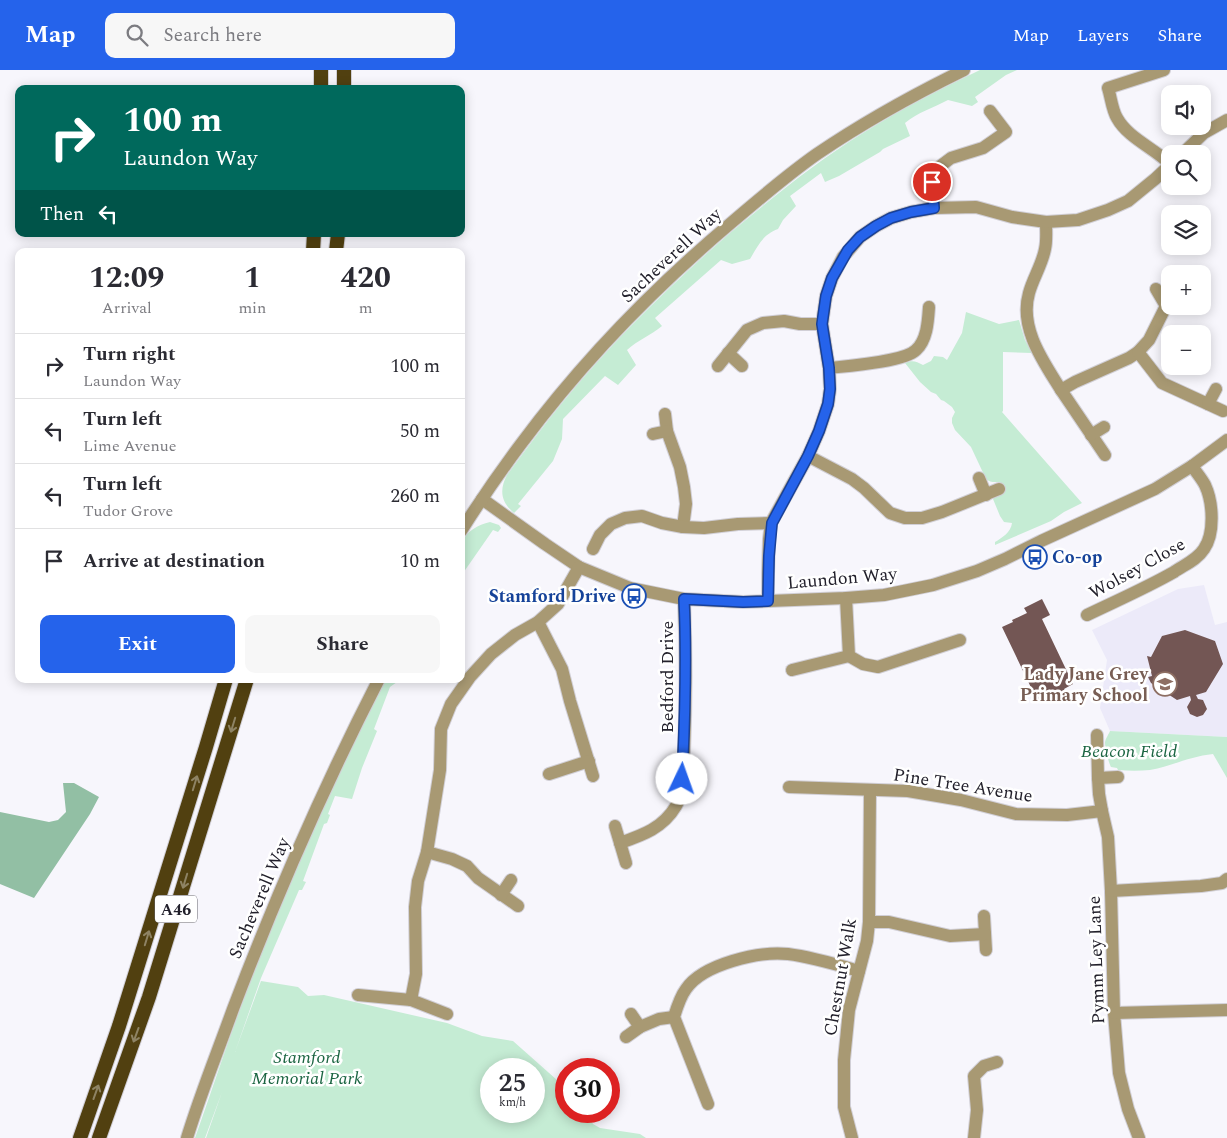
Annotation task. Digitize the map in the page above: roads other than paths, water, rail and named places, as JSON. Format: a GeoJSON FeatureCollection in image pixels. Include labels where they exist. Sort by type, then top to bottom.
{"type":"FeatureCollection","features":[{"type":"Feature","properties":{"kind":"highway"},"geometry":{"type":"LineString","coordinates":[[321,70],[321,85]]}},
{"type":"Feature","properties":{"kind":"highway"},"geometry":{"type":"LineString","coordinates":[[344,70],[344,85]]}},
{"type":"Feature","properties":{"kind":"highway","name":"A46"},"geometry":{"type":"LineString","coordinates":[[80,1138],[119,1026],[225,683]]}},
{"type":"Feature","properties":{"kind":"highway","name":"A46"},"geometry":{"type":"LineString","coordinates":[[99,1138],[149,997],[246,683]]}},
{"type":"Feature","properties":{"kind":"street","name":"Sacheverell Way"},"geometry":{"type":"LineString","coordinates":[[465,525],[521,444],[601,347],[706,244],[760,198],[817,155],[900,103],[964,70]]}},
{"type":"Feature","properties":{"kind":"street"},"geometry":{"type":"LineString","coordinates":[[1161,156],[1126,130],[1116,117],[1108,88],[1164,70]]}},
{"type":"Feature","properties":{"kind":"street"},"geometry":{"type":"LineString","coordinates":[[934,208],[932,182],[939,167],[951,158],[983,148],[1006,132],[990,111]]}},
{"type":"Feature","properties":{"kind":"street"},"geometry":{"type":"LineString","coordinates":[[1191,145],[1204,133],[1227,120]]}},
{"type":"Feature","properties":{"kind":"street"},"geometry":{"type":"LineString","coordinates":[[768,601],[772,523],[808,456],[828,404],[830,389],[829,368],[822,324],[826,296],[832,278],[843,257],[860,237],[891,218],[934,208],[976,207],[1012,217],[1046,222],[1078,220],[1128,201],[1161,173]]}},
{"type":"Feature","properties":{"kind":"street"},"geometry":{"type":"LineString","coordinates":[[1046,222],[1046,248],[1028,294],[1026,314],[1030,333],[1061,390],[1105,455]]}},
{"type":"Feature","properties":{"kind":"street"},"geometry":{"type":"LineString","coordinates":[[1156,288],[1161,296]]}},
{"type":"Feature","properties":{"kind":"street"},"geometry":{"type":"LineString","coordinates":[[829,368],[888,361],[914,352],[921,344],[926,332],[929,307]]}},
{"type":"Feature","properties":{"kind":"street"},"geometry":{"type":"LineString","coordinates":[[1061,390],[1138,352],[1149,340],[1163,315]]}},
{"type":"Feature","properties":{"kind":"street"},"geometry":{"type":"LineString","coordinates":[[718,366],[747,330],[763,323],[784,321],[800,324],[822,324]]}},
{"type":"Feature","properties":{"kind":"street"},"geometry":{"type":"LineString","coordinates":[[1138,352],[1162,383],[1223,411]]}},
{"type":"Feature","properties":{"kind":"street"},"geometry":{"type":"LineString","coordinates":[[728,353],[742,366]]}},
{"type":"Feature","properties":{"kind":"street"},"geometry":{"type":"LineString","coordinates":[[1208,404],[1216,389]]}},
{"type":"Feature","properties":{"kind":"street"},"geometry":{"type":"LineString","coordinates":[[664,414],[667,431],[680,467],[684,488],[686,504],[682,527]]}},
{"type":"Feature","properties":{"kind":"street"},"geometry":{"type":"LineString","coordinates":[[1091,435],[1104,427]]}},
{"type":"Feature","properties":{"kind":"street"},"geometry":{"type":"LineString","coordinates":[[653,434],[667,431]]}},
{"type":"Feature","properties":{"kind":"street","name":"Laundon Way"},"geometry":{"type":"LineString","coordinates":[[482,499],[579,567],[630,588],[684,599],[743,602],[884,595],[934,585],[977,571],[1155,489],[1192,466],[1227,440]]}},
{"type":"Feature","properties":{"kind":"street"},"geometry":{"type":"LineString","coordinates":[[808,456],[852,479],[890,513],[905,518],[922,518],[942,512],[999,489]]}},
{"type":"Feature","properties":{"kind":"street","name":"Wolsey Close"},"geometry":{"type":"LineString","coordinates":[[1087,615],[1157,581],[1193,560],[1204,549],[1210,536],[1212,513],[1205,485],[1192,466]]}},
{"type":"Feature","properties":{"kind":"street"},"geometry":{"type":"LineString","coordinates":[[979,478],[986,495]]}},
{"type":"Feature","properties":{"kind":"street"},"geometry":{"type":"LineString","coordinates":[[592,549],[594,531],[625,518],[642,516],[662,524],[704,528],[772,523]]}},
{"type":"Feature","properties":{"kind":"street"},"geometry":{"type":"LineString","coordinates":[[411,1000],[416,974],[415,907],[418,881],[427,852],[440,770],[441,729],[451,704],[470,677],[491,654],[515,634],[538,622],[558,604],[579,567]]}},
{"type":"Feature","properties":{"kind":"street"},"geometry":{"type":"LineString","coordinates":[[846,598],[849,656]]}},
{"type":"Feature","properties":{"kind":"street","name":"Bedford Drive"},"geometry":{"type":"LineString","coordinates":[[620,843],[644,835],[662,824],[677,805],[682,779],[685,728],[686,645],[684,599]]}},
{"type":"Feature","properties":{"kind":"street"},"geometry":{"type":"LineString","coordinates":[[538,622],[562,669],[570,701],[594,776]]}},
{"type":"Feature","properties":{"kind":"street"},"geometry":{"type":"LineString","coordinates":[[792,670],[849,656],[863,664],[878,667],[960,640]]}},
{"type":"Feature","properties":{"kind":"street","name":"Sacheverell Way"},"geometry":{"type":"LineString","coordinates":[[188,1138],[223,1037],[282,885],[332,773],[376,683]]}},
{"type":"Feature","properties":{"kind":"street","name":"Pymm Ley Lane"},"geometry":{"type":"LineString","coordinates":[[1097,735],[1098,778],[1102,811],[1108,837],[1114,1013],[1119,1073],[1128,1109],[1139,1138]]}},
{"type":"Feature","properties":{"kind":"street"},"geometry":{"type":"LineString","coordinates":[[549,774],[588,761]]}},
{"type":"Feature","properties":{"kind":"street"},"geometry":{"type":"LineString","coordinates":[[1098,778],[1118,777]]}},
{"type":"Feature","properties":{"kind":"street","name":"Pine Tree Avenue"},"geometry":{"type":"LineString","coordinates":[[789,786],[908,791],[961,800],[1016,814],[1067,816],[1102,811]]}},
{"type":"Feature","properties":{"kind":"street","name":"Chestnut Walk"},"geometry":{"type":"LineString","coordinates":[[852,1138],[844,1107],[844,1060],[849,1010],[867,941],[869,922],[870,790]]}},
{"type":"Feature","properties":{"kind":"street"},"geometry":{"type":"LineString","coordinates":[[615,826],[626,863]]}},
{"type":"Feature","properties":{"kind":"street"},"geometry":{"type":"LineString","coordinates":[[427,852],[452,859],[467,866],[478,878],[518,906]]}},
{"type":"Feature","properties":{"kind":"street"},"geometry":{"type":"LineString","coordinates":[[1111,891],[1200,886],[1222,883],[1227,879]]}},
{"type":"Feature","properties":{"kind":"street"},"geometry":{"type":"LineString","coordinates":[[501,895],[511,880]]}},
{"type":"Feature","properties":{"kind":"street"},"geometry":{"type":"LineString","coordinates":[[984,916],[986,950]]}},
{"type":"Feature","properties":{"kind":"street"},"geometry":{"type":"LineString","coordinates":[[869,922],[889,922],[950,936],[985,934]]}},
{"type":"Feature","properties":{"kind":"street"},"geometry":{"type":"LineString","coordinates":[[708,1104],[674,1017],[685,989],[693,981],[706,972],[732,961],[758,955],[786,954],[815,958],[858,971]]}},
{"type":"Feature","properties":{"kind":"street"},"geometry":{"type":"LineString","coordinates":[[358,995],[411,1000],[447,1014]]}},
{"type":"Feature","properties":{"kind":"street"},"geometry":{"type":"LineString","coordinates":[[1114,1013],[1227,1010]]}},
{"type":"Feature","properties":{"kind":"street"},"geometry":{"type":"LineString","coordinates":[[631,1014],[640,1028]]}},
{"type":"Feature","properties":{"kind":"street"},"geometry":{"type":"LineString","coordinates":[[626,1037],[659,1019],[674,1017]]}},
{"type":"Feature","properties":{"kind":"street"},"geometry":{"type":"LineString","coordinates":[[974,1076],[984,1066],[997,1062]]}},
{"type":"Feature","properties":{"kind":"street"},"geometry":{"type":"LineString","coordinates":[[961,1071],[974,1076]]}},
{"type":"Feature","properties":{"kind":"street"},"geometry":{"type":"LineString","coordinates":[[974,1076],[977,1110],[974,1138]]}},
{"type":"Feature","properties":{"kind":"place","name":"Co-op"},"geometry":{"type":"Point","coordinates":[1035,557]}},
{"type":"Feature","properties":{"kind":"place","name":"Stamford Drive"},"geometry":{"type":"Point","coordinates":[634,596]}},
{"type":"Feature","properties":{"kind":"place","name":"Lady Jane Grey Primary School"},"geometry":{"type":"Point","coordinates":[1165,684]}},
{"type":"Feature","properties":{"kind":"park label","name":"Beacon Field"},"geometry":{"type":"Point","coordinates":[1129,751]}},
{"type":"Feature","properties":{"kind":"park label","name":"Stamford Memorial Park"},"geometry":{"type":"Point","coordinates":[307,1068]}}]}
